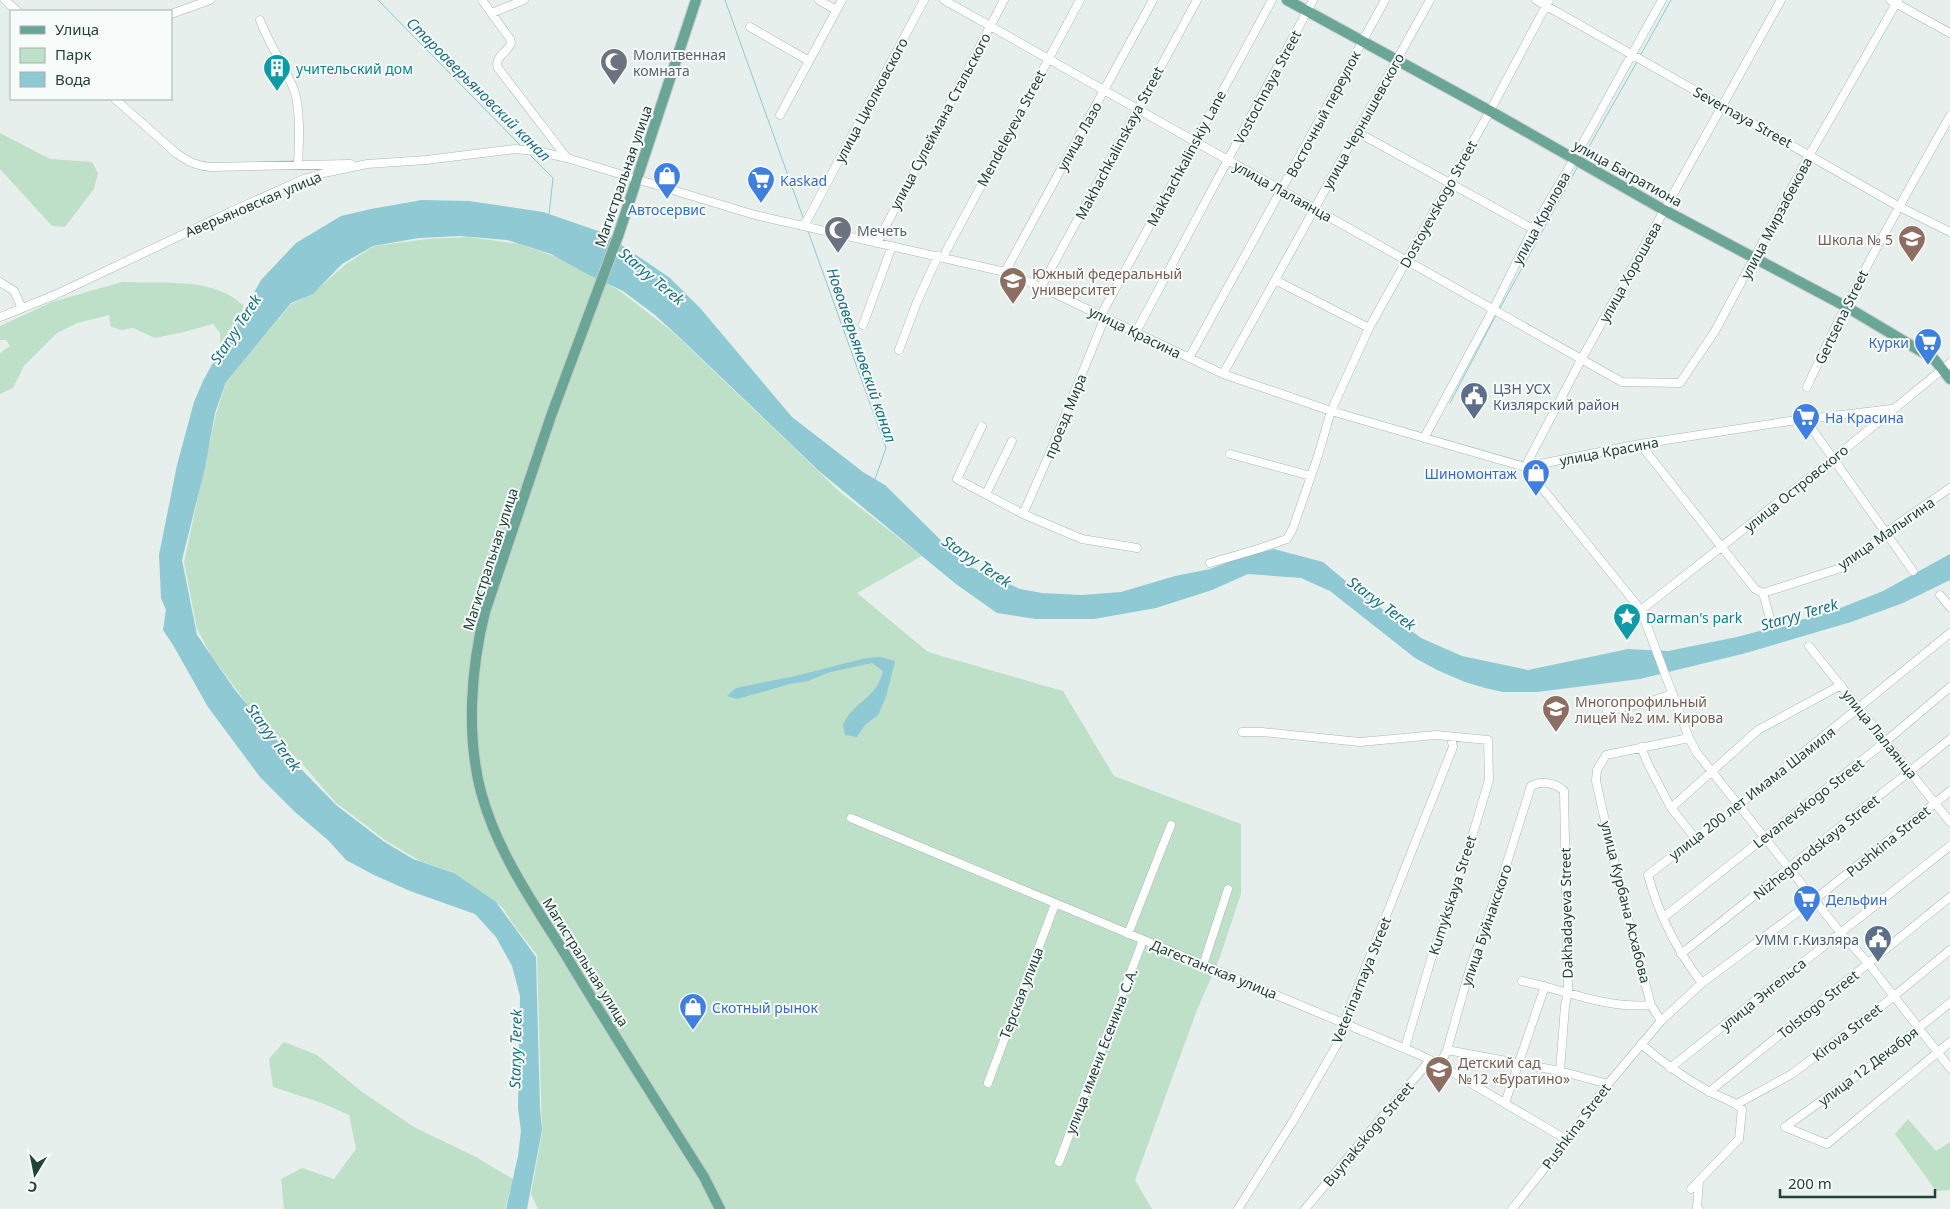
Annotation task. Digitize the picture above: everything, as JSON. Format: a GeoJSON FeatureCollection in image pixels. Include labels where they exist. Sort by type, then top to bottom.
{"type":"FeatureCollection","features":[{"type":"Feature","properties":{"kind":"main road","name":"Магистральная улица"},"geometry":{"type":"LineString","coordinates":[[696,0],[618,236],[551,416],[485,612],[478,639],[472,702],[476,768],[480,791],[488,814],[523,888],[704,1177],[720,1209]]}},
{"type":"Feature","properties":{"kind":"main road","name":"улица Багратиона"},"geometry":{"type":"LineString","coordinates":[[1287,0],[1490,111],[1664,210],[1845,306],[1946,366],[1950,378]]}},
{"type":"Feature","properties":{"kind":"street"},"geometry":{"type":"LineString","coordinates":[[5,0],[16,10]]}},
{"type":"Feature","properties":{"kind":"street"},"geometry":{"type":"LineString","coordinates":[[172,14],[210,0]]}},
{"type":"Feature","properties":{"kind":"street"},"geometry":{"type":"LineString","coordinates":[[482,0],[510,39],[511,44],[498,59],[496,64],[498,68],[567,158]]}},
{"type":"Feature","properties":{"kind":"street"},"geometry":{"type":"LineString","coordinates":[[492,13],[524,0]]}},
{"type":"Feature","properties":{"kind":"street"},"geometry":{"type":"LineString","coordinates":[[819,0],[836,10]]}},
{"type":"Feature","properties":{"kind":"street"},"geometry":{"type":"LineString","coordinates":[[780,115],[842,0]]}},
{"type":"Feature","properties":{"kind":"street","name":"улица Циолковского"},"geometry":{"type":"LineString","coordinates":[[804,226],[924,0]]}},
{"type":"Feature","properties":{"kind":"street","name":"улица Лалаянца"},"geometry":{"type":"LineString","coordinates":[[944,0],[1622,382]]}},
{"type":"Feature","properties":{"kind":"street","name":"улица Сулеймана Стальского"},"geometry":{"type":"LineString","coordinates":[[876,242],[1004,0]]}},
{"type":"Feature","properties":{"kind":"street","name":"Mendeleyeva Street"},"geometry":{"type":"LineString","coordinates":[[940,256],[1080,0]]}},
{"type":"Feature","properties":{"kind":"street","name":"улица Лазо"},"geometry":{"type":"LineString","coordinates":[[1005,272],[1153,0]]}},
{"type":"Feature","properties":{"kind":"street","name":"Makhachkalinskaya Street"},"geometry":{"type":"LineString","coordinates":[[1041,287],[1197,0]]}},
{"type":"Feature","properties":{"kind":"street","name":"Makhachkalinskiy Lane"},"geometry":{"type":"LineString","coordinates":[[1103,316],[1272,0]]}},
{"type":"Feature","properties":{"kind":"street","name":"Vostochnaya Street"},"geometry":{"type":"LineString","coordinates":[[1136,332],[1312,0]]}},
{"type":"Feature","properties":{"kind":"street","name":"Восточный переулок"},"geometry":{"type":"LineString","coordinates":[[1189,358],[1385,0]]}},
{"type":"Feature","properties":{"kind":"street","name":"улица Чернышевского"},"geometry":{"type":"LineString","coordinates":[[1223,374],[1430,0]]}},
{"type":"Feature","properties":{"kind":"street","name":"Severnaya Street"},"geometry":{"type":"LineString","coordinates":[[1536,0],[1548,3],[1722,106],[1810,154],[1898,206],[1950,232]]}},
{"type":"Feature","properties":{"kind":"street","name":"улица Крылова"},"geometry":{"type":"LineString","coordinates":[[1424,438],[1493,310],[1533,229],[1574,160],[1662,0]]}},
{"type":"Feature","properties":{"kind":"street","name":"улица Хорошева"},"geometry":{"type":"LineString","coordinates":[[1525,467],[1581,360],[1626,283],[1664,210],[1781,0]]}},
{"type":"Feature","properties":{"kind":"street"},"geometry":{"type":"LineString","coordinates":[[1895,1],[1950,33]]}},
{"type":"Feature","properties":{"kind":"street","name":"улица Мирзабекова"},"geometry":{"type":"LineString","coordinates":[[1622,382],[1680,383],[1715,331],[1895,1]]}},
{"type":"Feature","properties":{"kind":"street","name":"Dostoyevskogo Street"},"geometry":{"type":"LineString","coordinates":[[1331,411],[1369,328],[1548,3]]}},
{"type":"Feature","properties":{"kind":"street"},"geometry":{"type":"LineString","coordinates":[[260,20],[265,35],[295,92],[299,136],[298,164]]}},
{"type":"Feature","properties":{"kind":"street"},"geometry":{"type":"LineString","coordinates":[[750,27],[809,61]]}},
{"type":"Feature","properties":{"kind":"street"},"geometry":{"type":"LineString","coordinates":[[116,100],[176,153],[187,161],[199,166],[367,164]]}},
{"type":"Feature","properties":{"kind":"street","name":"Gertsena Street"},"geometry":{"type":"LineString","coordinates":[[1807,387],[1845,306],[1898,206],[1950,116]]}},
{"type":"Feature","properties":{"kind":"street"},"geometry":{"type":"LineString","coordinates":[[1357,132],[1533,229]]}},
{"type":"Feature","properties":{"kind":"street","name":"Аверьяновская улица"},"geometry":{"type":"LineString","coordinates":[[0,317],[55,295],[304,179],[324,173],[367,164],[426,160],[515,149],[536,150],[637,180]]}},
{"type":"Feature","properties":{"kind":"street","name":"улица Красина"},"geometry":{"type":"LineString","coordinates":[[637,180],[716,204],[1005,272],[1103,316],[1223,374],[1331,411],[1525,467],[1640,444],[1805,419],[1892,409]]}},
{"type":"Feature","properties":{"kind":"street"},"geometry":{"type":"LineString","coordinates":[[863,325],[892,246]]}},
{"type":"Feature","properties":{"kind":"street"},"geometry":{"type":"LineString","coordinates":[[899,350],[917,302],[940,256]]}},
{"type":"Feature","properties":{"kind":"street"},"geometry":{"type":"LineString","coordinates":[[1275,280],[1369,328]]}},
{"type":"Feature","properties":{"kind":"street"},"geometry":{"type":"LineString","coordinates":[[0,282],[14,291],[22,308]]}},
{"type":"Feature","properties":{"kind":"street","name":"проезд Мира"},"geometry":{"type":"LineString","coordinates":[[1023,514],[1049,455],[1103,316]]}},
{"type":"Feature","properties":{"kind":"street","name":"улица Островского"},"geometry":{"type":"LineString","coordinates":[[1640,610],[1833,459],[1946,366]]}},
{"type":"Feature","properties":{"kind":"street"},"geometry":{"type":"LineString","coordinates":[[1210,563],[1287,539],[1293,528],[1311,476],[1331,411]]}},
{"type":"Feature","properties":{"kind":"street"},"geometry":{"type":"LineString","coordinates":[[1805,419],[1913,571]]}},
{"type":"Feature","properties":{"kind":"street"},"geometry":{"type":"LineString","coordinates":[[982,426],[957,479],[1023,514],[1082,539],[1137,548]]}},
{"type":"Feature","properties":{"kind":"street"},"geometry":{"type":"LineString","coordinates":[[986,494],[1012,441]]}},
{"type":"Feature","properties":{"kind":"street"},"geometry":{"type":"LineString","coordinates":[[1640,444],[1755,589],[1763,592],[1771,622]]}},
{"type":"Feature","properties":{"kind":"street"},"geometry":{"type":"LineString","coordinates":[[1230,454],[1311,476]]}},
{"type":"Feature","properties":{"kind":"street"},"geometry":{"type":"LineString","coordinates":[[1525,467],[1640,610],[1688,738],[1697,753],[1840,932],[1868,963],[1950,1068]]}},
{"type":"Feature","properties":{"kind":"street","name":"улица Малыгина"},"geometry":{"type":"LineString","coordinates":[[1763,592],[1841,568],[1864,552],[1885,533],[1950,488]]}},
{"type":"Feature","properties":{"kind":"street"},"geometry":{"type":"LineString","coordinates":[[1940,595],[1950,607]]}},
{"type":"Feature","properties":{"kind":"street","name":"улица 200 лет Имама Шамиля"},"geometry":{"type":"LineString","coordinates":[[1702,983],[1681,954],[1671,936],[1654,897],[1648,875],[1859,708],[1950,633]]}},
{"type":"Feature","properties":{"kind":"street","name":"улица Лалаянца"},"geometry":{"type":"LineString","coordinates":[[1809,646],[1950,822]]}},
{"type":"Feature","properties":{"kind":"street"},"geometry":{"type":"LineString","coordinates":[[1671,808],[1758,730],[1841,686]]}},
{"type":"Feature","properties":{"kind":"street","name":"Levanevskogo Street"},"geometry":{"type":"LineString","coordinates":[[1664,917],[1885,742],[1950,687]]}},
{"type":"Feature","properties":{"kind":"street"},"geometry":{"type":"LineString","coordinates":[[1607,711],[1648,702],[1673,694]]}},
{"type":"Feature","properties":{"kind":"street"},"geometry":{"type":"LineString","coordinates":[[1242,732],[1262,732],[1360,742],[1418,736],[1450,737]]}},
{"type":"Feature","properties":{"kind":"street","name":"Kumykskaya Street"},"geometry":{"type":"LineString","coordinates":[[1405,1048],[1432,956],[1466,857],[1488,780],[1488,740],[1450,737]]}},
{"type":"Feature","properties":{"kind":"street","name":"Veterinarnaya Street"},"geometry":{"type":"LineString","coordinates":[[1238,1209],[1339,1041],[1348,1012],[1453,747],[1450,737]]}},
{"type":"Feature","properties":{"kind":"street"},"geometry":{"type":"LineString","coordinates":[[1688,738],[1641,747],[1671,808],[1695,838]]}},
{"type":"Feature","properties":{"kind":"street","name":"Nizhegorodskaya Street"},"geometry":{"type":"LineString","coordinates":[[1681,954],[1950,739]]}},
{"type":"Feature","properties":{"kind":"street","name":"улица Курбана Асхабова"},"geometry":{"type":"LineString","coordinates":[[1641,747],[1606,755],[1597,770],[1596,781],[1651,1004],[1661,1021]]}},
{"type":"Feature","properties":{"kind":"street","name":"Dakhadayeva Street"},"geometry":{"type":"LineString","coordinates":[[1531,786],[1538,782],[1558,786],[1564,792],[1568,992],[1565,1006],[1560,1071]]}},
{"type":"Feature","properties":{"kind":"street","name":"улица Буйнакского"},"geometry":{"type":"LineString","coordinates":[[1440,1065],[1447,1050],[1470,965],[1500,884],[1531,786]]}},
{"type":"Feature","properties":{"kind":"street","name":"Pushkina Street"},"geometry":{"type":"LineString","coordinates":[[1512,1209],[1567,1140],[1608,1084],[1661,1021],[1702,983],[1814,900],[1950,791]]}},
{"type":"Feature","properties":{"kind":"street","name":"Дагестанская улица"},"geometry":{"type":"LineString","coordinates":[[851,818],[1405,1048],[1440,1065],[1567,1140]]}},
{"type":"Feature","properties":{"kind":"street"},"geometry":{"type":"LineString","coordinates":[[1128,934],[1171,826]]}},
{"type":"Feature","properties":{"kind":"street","name":"улица Энгельса"},"geometry":{"type":"LineString","coordinates":[[1670,1068],[1950,846]]}},
{"type":"Feature","properties":{"kind":"street"},"geometry":{"type":"LineString","coordinates":[[1203,965],[1228,889]]}},
{"type":"Feature","properties":{"kind":"street","name":"Tolstogo Street"},"geometry":{"type":"LineString","coordinates":[[1709,1092],[1950,898]]}},
{"type":"Feature","properties":{"kind":"street","name":"Терская улица"},"geometry":{"type":"LineString","coordinates":[[988,1083],[1055,904]]}},
{"type":"Feature","properties":{"kind":"street","name":"улица имени Есенина С.А."},"geometry":{"type":"LineString","coordinates":[[1059,1162],[1143,940]]}},
{"type":"Feature","properties":{"kind":"street","name":"Kirova Street"},"geometry":{"type":"LineString","coordinates":[[1737,1104],[1792,1074],[1893,997],[1950,950]]}},
{"type":"Feature","properties":{"kind":"street"},"geometry":{"type":"LineString","coordinates":[[1522,981],[1568,992],[1598,1002],[1636,1006],[1651,1004]]}},
{"type":"Feature","properties":{"kind":"street"},"geometry":{"type":"LineString","coordinates":[[1505,1103],[1545,986]]}},
{"type":"Feature","properties":{"kind":"street","name":"улица 12 Декабря"},"geometry":{"type":"LineString","coordinates":[[1936,1052],[1827,1144],[1785,1127],[1950,1003]]}},
{"type":"Feature","properties":{"kind":"street"},"geometry":{"type":"LineString","coordinates":[[1936,1052],[1950,1042]]}},
{"type":"Feature","properties":{"kind":"street"},"geometry":{"type":"LineString","coordinates":[[1641,1044],[1670,1068],[1709,1092],[1737,1104],[1742,1109],[1739,1139],[1691,1189]]}},
{"type":"Feature","properties":{"kind":"street"},"geometry":{"type":"LineString","coordinates":[[1447,1050],[1560,1071],[1608,1084]]}},
{"type":"Feature","properties":{"kind":"street","name":"Buynakskogo Street"},"geometry":{"type":"LineString","coordinates":[[1305,1209],[1430,1060]]}},
{"type":"Feature","properties":{"kind":"street"},"geometry":{"type":"LineString","coordinates":[[1699,1182],[1699,1209]]}},
{"type":"Feature","properties":{"kind":"green space"},"geometry":{"type":"Polygon","coordinates":[[[0,133],[50,159],[92,162],[98,173],[94,189],[65,227],[52,226],[0,169],[0,133]]]}},
{"type":"Feature","properties":{"kind":"green space"},"geometry":{"type":"Polygon","coordinates":[[[468,237],[520,244],[570,262],[620,291],[674,333],[840,492],[922,556],[857,593],[928,652],[1063,691],[1114,776],[1241,824],[1241,894],[1220,957],[1197,1010],[1135,1180],[1152,1209],[538,1209],[531,1194],[542,1133],[537,955],[502,907],[452,872],[420,861],[385,840],[335,802],[304,766],[259,720],[211,655],[197,629],[184,562],[216,414],[227,380],[291,304],[312,294],[346,264],[374,246],[427,239],[468,237]]]}},
{"type":"Feature","properties":{"kind":"green space"},"geometry":{"type":"Polygon","coordinates":[[[122,282],[202,286],[232,296],[244,306],[235,332],[221,348],[220,333],[213,324],[155,338],[133,328],[122,330],[111,327],[109,315],[77,323],[57,333],[24,366],[13,388],[0,394],[0,353],[10,346],[6,340],[0,340],[0,326],[52,302],[122,282]]]}},
{"type":"Feature","properties":{"kind":"green space"},"geometry":{"type":"Polygon","coordinates":[[[284,1042],[317,1055],[362,1092],[414,1127],[476,1157],[513,1179],[505,1209],[284,1209],[281,1179],[302,1168],[334,1179],[356,1149],[349,1115],[322,1103],[273,1087],[269,1059],[284,1042]]]}},
{"type":"Feature","properties":{"kind":"green space"},"geometry":{"type":"Polygon","coordinates":[[[1908,1119],[1936,1151],[1950,1142],[1950,1190],[1936,1191],[1895,1134],[1908,1119]]]}},
{"type":"Feature","properties":{"kind":"water","name":"Staryy Terek"},"geometry":{"type":"Polygon","coordinates":[[[422,200],[469,201],[543,212],[604,233],[670,278],[700,308],[792,417],[863,472],[885,485],[966,565],[1020,589],[1042,593],[1082,595],[1121,592],[1175,576],[1210,569],[1241,557],[1274,549],[1323,562],[1354,588],[1421,638],[1462,656],[1528,670],[1628,649],[1668,651],[1737,637],[1812,617],[1883,591],[1950,554],[1950,580],[1903,603],[1851,622],[1746,653],[1640,679],[1537,692],[1503,692],[1465,682],[1437,670],[1415,658],[1330,591],[1301,578],[1248,574],[1212,590],[1156,608],[1094,619],[1036,619],[997,613],[956,584],[819,471],[677,335],[655,315],[623,291],[551,254],[507,240],[460,236],[419,238],[373,246],[342,264],[313,294],[291,303],[226,382],[215,413],[205,468],[182,560],[197,635],[235,690],[303,771],[336,805],[383,841],[413,859],[454,873],[496,902],[536,957],[542,1130],[527,1209],[506,1209],[518,1156],[521,1131],[518,1108],[520,996],[512,966],[496,937],[475,914],[410,891],[346,860],[329,841],[295,812],[260,777],[208,707],[163,630],[166,610],[161,598],[159,555],[177,465],[194,402],[221,348],[235,332],[240,318],[261,280],[296,243],[341,216],[422,200]]]}},
{"type":"Feature","properties":{"kind":"water"},"geometry":{"type":"Polygon","coordinates":[[[880,657],[895,661],[886,697],[878,715],[865,725],[857,737],[845,735],[843,725],[852,711],[870,695],[880,681],[883,671],[872,663],[830,672],[808,681],[790,684],[737,699],[727,696],[736,688],[795,676],[866,658],[880,657]]]}},
{"type":"Feature","properties":{"kind":"waterway","name":"Староаверьяновский канал"},"geometry":{"type":"LineString","coordinates":[[378,0],[521,146]]}},
{"type":"Feature","properties":{"kind":"waterway","name":"Новоаверьяновский канал"},"geometry":{"type":"LineString","coordinates":[[725,0],[804,220]]}},
{"type":"Feature","properties":{"kind":"waterway"},"geometry":{"type":"LineString","coordinates":[[1640,56],[1671,0]]}},
{"type":"Feature","properties":{"kind":"waterway"},"geometry":{"type":"LineString","coordinates":[[1582,159],[1637,62]]}},
{"type":"Feature","properties":{"kind":"waterway","name":"Староаверьяновский канал"},"geometry":{"type":"LineString","coordinates":[[529,154],[553,178],[549,215]]}},
{"type":"Feature","properties":{"kind":"waterway"},"geometry":{"type":"LineString","coordinates":[[1499,310],[1578,166]]}},
{"type":"Feature","properties":{"kind":"waterway","name":"Новоаверьяновский канал"},"geometry":{"type":"LineString","coordinates":[[808,231],[886,448],[875,479]]}},
{"type":"Feature","properties":{"kind":"waterway"},"geometry":{"type":"LineString","coordinates":[[1450,403],[1496,315]]}},
{"type":"Feature","properties":{"kind":"place","name":"Молитвенная комната"},"geometry":{"type":"Point","coordinates":[614,86]}},
{"type":"Feature","properties":{"kind":"place","name":"учительский дом"},"geometry":{"type":"Point","coordinates":[277,92]}},
{"type":"Feature","properties":{"kind":"place","name":"Автосервис"},"geometry":{"type":"Point","coordinates":[667,200]}},
{"type":"Feature","properties":{"kind":"place","name":"Kaskad"},"geometry":{"type":"Point","coordinates":[761,204]}},
{"type":"Feature","properties":{"kind":"place","name":"Мечеть"},"geometry":{"type":"Point","coordinates":[838,254]}},
{"type":"Feature","properties":{"kind":"place","name":"Школа № 5"},"geometry":{"type":"Point","coordinates":[1912,263]}},
{"type":"Feature","properties":{"kind":"place","name":"Южный федеральный университет"},"geometry":{"type":"Point","coordinates":[1013,305]}},
{"type":"Feature","properties":{"kind":"place","name":"Курки"},"geometry":{"type":"Point","coordinates":[1928,366]}},
{"type":"Feature","properties":{"kind":"place","name":"ЦЗН УСХ Кизлярский район"},"geometry":{"type":"Point","coordinates":[1474,420]}},
{"type":"Feature","properties":{"kind":"place","name":"На Красина"},"geometry":{"type":"Point","coordinates":[1806,441]}},
{"type":"Feature","properties":{"kind":"place","name":"Шиномонтаж"},"geometry":{"type":"Point","coordinates":[1536,497]}},
{"type":"Feature","properties":{"kind":"place","name":"Darman's park"},"geometry":{"type":"Point","coordinates":[1627,641]}},
{"type":"Feature","properties":{"kind":"place","name":"Многопрофильный лицей №2 им. Кирова"},"geometry":{"type":"Point","coordinates":[1556,733]}},
{"type":"Feature","properties":{"kind":"place","name":"Дельфин"},"geometry":{"type":"Point","coordinates":[1807,923]}},
{"type":"Feature","properties":{"kind":"place","name":"УММ г.Кизляра"},"geometry":{"type":"Point","coordinates":[1878,963]}},
{"type":"Feature","properties":{"kind":"place","name":"Скотный рынок"},"geometry":{"type":"Point","coordinates":[693,1031]}},
{"type":"Feature","properties":{"kind":"place","name":"Детский сад №12 «Буратино»"},"geometry":{"type":"Point","coordinates":[1439,1094]}}]}
